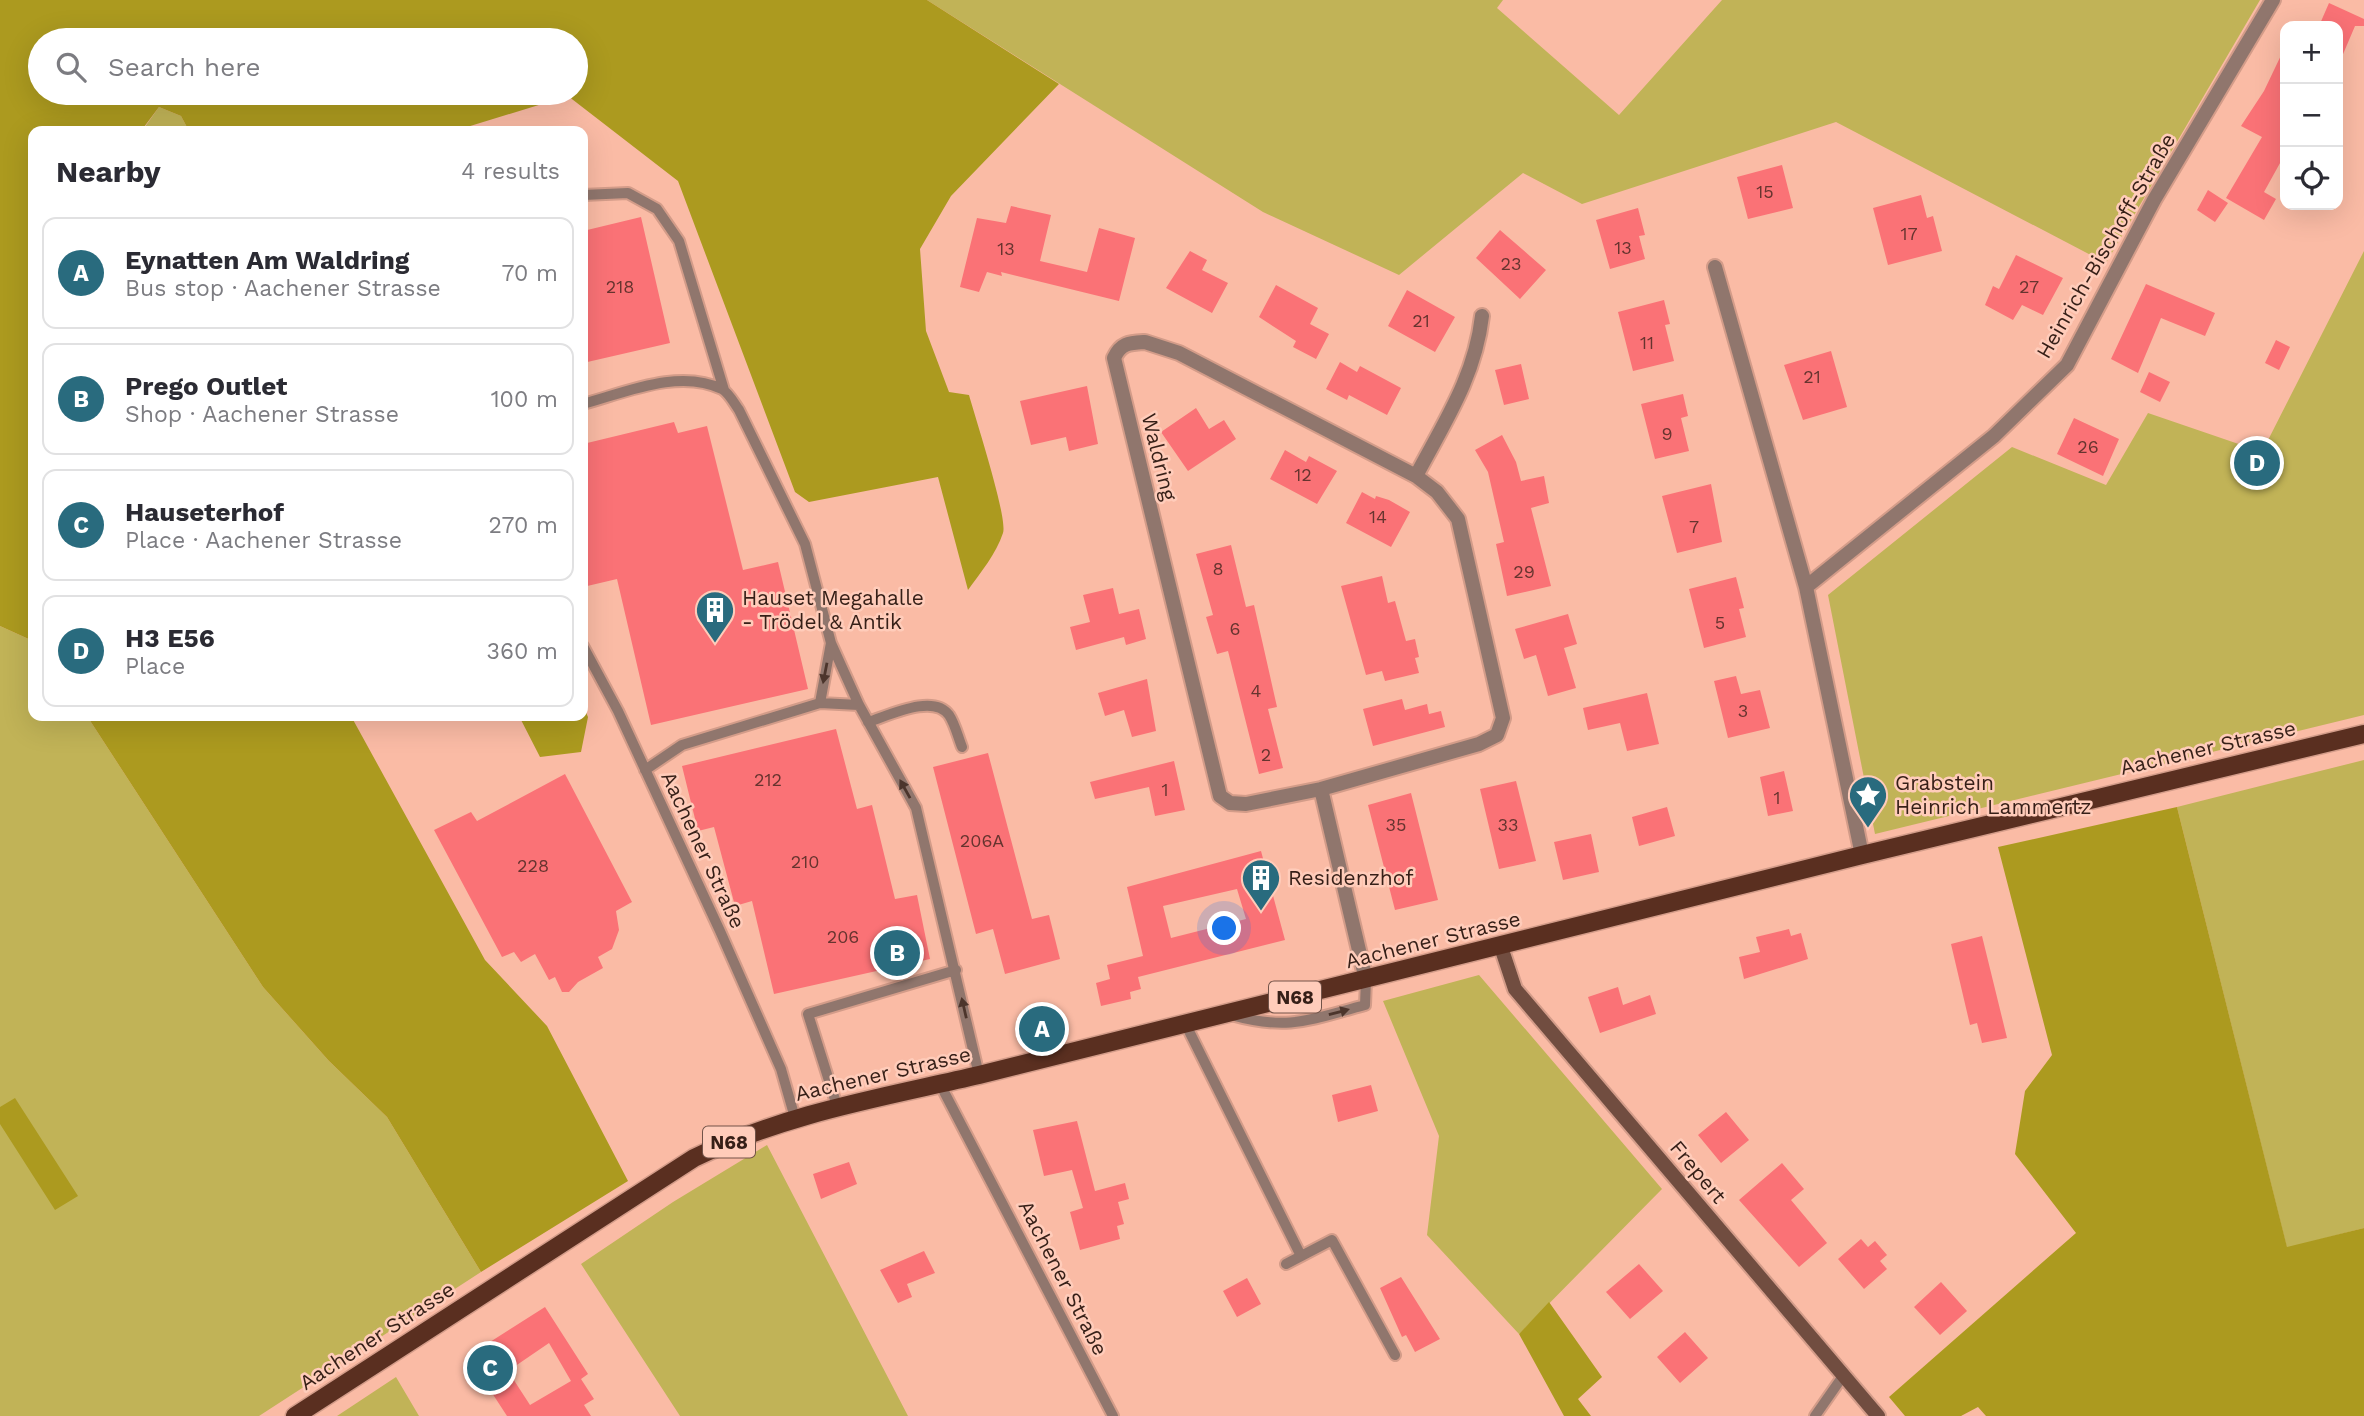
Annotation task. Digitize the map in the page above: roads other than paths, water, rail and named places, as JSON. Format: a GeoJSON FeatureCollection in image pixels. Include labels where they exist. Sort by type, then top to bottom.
{"type":"FeatureCollection","features":[{"type":"Feature","properties":{"kind":"main road","name":"Aachener Strasse"},"geometry":{"type":"LineString","coordinates":[[295,1416],[694,1158],[742,1135],[837,1106],[979,1075],[1862,855],[2364,734]]}},
{"type":"Feature","properties":{"kind":"street","name":"Heinrich-Bischoff-Straße"},"geometry":{"type":"LineString","coordinates":[[1806,587],[1994,436],[2067,365],[2154,200],[2273,0]]}},
{"type":"Feature","properties":{"kind":"street"},"geometry":{"type":"LineString","coordinates":[[1715,267],[1806,587],[1862,855]]}},
{"type":"Feature","properties":{"kind":"street"},"geometry":{"type":"LineString","coordinates":[[1416,476],[1468,378],[1478,350],[1482,316]]}},
{"type":"Feature","properties":{"kind":"street","name":"Waldring"},"geometry":{"type":"LineString","coordinates":[[1145,342],[1179,353],[1416,476],[1437,492],[1458,519],[1503,718],[1497,735],[1479,744],[1321,789],[1246,804],[1230,803],[1220,796],[1114,358],[1118,348],[1127,343],[1145,342]]}},
{"type":"Feature","properties":{"kind":"street"},"geometry":{"type":"LineString","coordinates":[[1321,789],[1366,980]]}},
{"type":"Feature","properties":{"kind":"street","name":"Frepert"},"geometry":{"type":"LineString","coordinates":[[1501,947],[1515,989],[1878,1416]]}},
{"type":"Feature","properties":{"kind":"lane"},"geometry":{"type":"LineString","coordinates":[[588,195],[628,193],[657,209],[679,241],[724,390],[739,410],[805,544],[831,643],[859,705],[916,808],[979,1075]]}},
{"type":"Feature","properties":{"kind":"lane"},"geometry":{"type":"LineString","coordinates":[[588,403],[661,383],[702,383],[724,390]]}},
{"type":"Feature","properties":{"kind":"lane"},"geometry":{"type":"LineString","coordinates":[[820,703],[831,643]]}},
{"type":"Feature","properties":{"kind":"lane"},"geometry":{"type":"LineString","coordinates":[[588,655],[645,769]]}},
{"type":"Feature","properties":{"kind":"lane","name":"Aachener Straße"},"geometry":{"type":"LineString","coordinates":[[795,1118],[781,1069],[645,769],[682,746],[820,703],[859,705]]}},
{"type":"Feature","properties":{"kind":"lane"},"geometry":{"type":"LineString","coordinates":[[868,722],[921,706],[938,706],[948,714],[962,747]]}},
{"type":"Feature","properties":{"kind":"lane"},"geometry":{"type":"LineString","coordinates":[[837,1106],[808,1014],[956,970]]}},
{"type":"Feature","properties":{"kind":"lane"},"geometry":{"type":"LineString","coordinates":[[1225,1013],[1263,1024],[1292,1024],[1365,1005],[1366,980]]}},
{"type":"Feature","properties":{"kind":"lane"},"geometry":{"type":"LineString","coordinates":[[1185,1023],[1301,1256]]}},
{"type":"Feature","properties":{"kind":"lane","name":"Aachener Straße"},"geometry":{"type":"LineString","coordinates":[[940,1084],[1113,1416]]}},
{"type":"Feature","properties":{"kind":"lane"},"geometry":{"type":"LineString","coordinates":[[1286,1264],[1332,1240],[1395,1355]]}},
{"type":"Feature","properties":{"kind":"lane"},"geometry":{"type":"LineString","coordinates":[[1815,1416],[1843,1376]]}},
{"type":"Feature","properties":{"kind":"place","name":"H3 E56"},"geometry":{"type":"Point","coordinates":[2257,463]}},
{"type":"Feature","properties":{"kind":"place","name":"Hauset Megahalle - Trödel & Antik"},"geometry":{"type":"Point","coordinates":[715,644]}},
{"type":"Feature","properties":{"kind":"place","name":"Grabstein Heinrich Lammertz"},"geometry":{"type":"Point","coordinates":[1868,829]}},
{"type":"Feature","properties":{"kind":"place","name":"Residenzhof"},"geometry":{"type":"Point","coordinates":[1261,912]}},
{"type":"Feature","properties":{"kind":"place","name":"Prego Outlet"},"geometry":{"type":"Point","coordinates":[897,953]}},
{"type":"Feature","properties":{"kind":"place","name":"Eynatten Am Waldring"},"geometry":{"type":"Point","coordinates":[1042,1029]}},
{"type":"Feature","properties":{"kind":"place","name":"Hauseterhof"},"geometry":{"type":"Point","coordinates":[490,1368]}}]}
